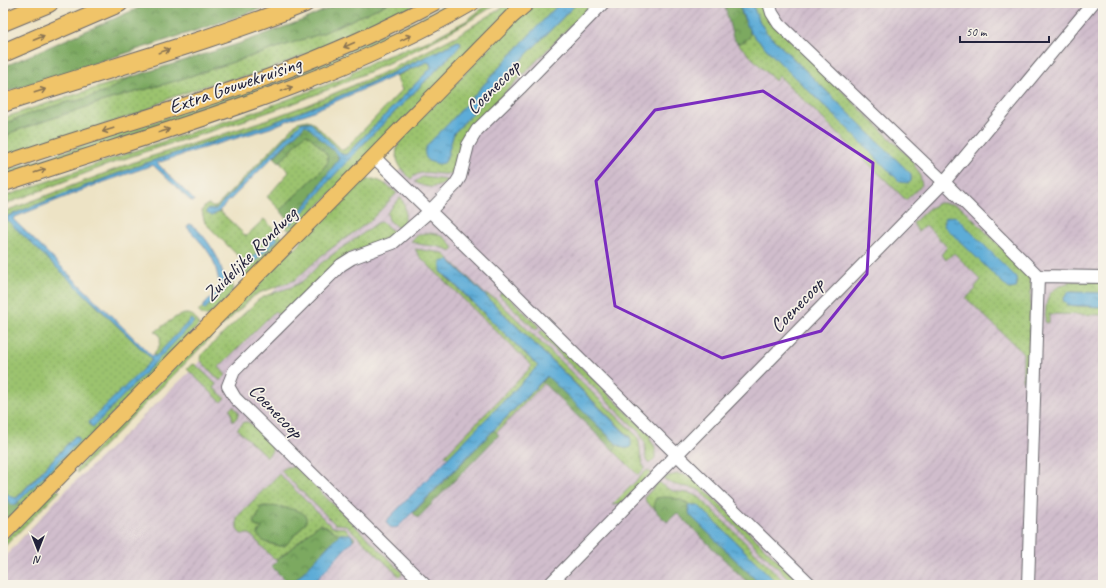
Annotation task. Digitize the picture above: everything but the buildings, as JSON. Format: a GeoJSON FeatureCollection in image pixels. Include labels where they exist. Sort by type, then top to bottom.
{"type":"FeatureCollection","features":[{"type":"Feature","properties":{"kind":"highway"},"geometry":{"type":"LineString","coordinates":[[3,22],[49,3]]}},
{"type":"Feature","properties":{"kind":"highway"},"geometry":{"type":"LineString","coordinates":[[3,53],[119,3]]}},
{"type":"Feature","properties":{"kind":"highway"},"geometry":{"type":"LineString","coordinates":[[3,103],[208,37],[305,3]]}},
{"type":"Feature","properties":{"kind":"main road","name":"Extra Gouwekruising"},"geometry":{"type":"LineString","coordinates":[[3,164],[217,95],[284,71],[373,34],[434,3]]}},
{"type":"Feature","properties":{"kind":"main road","name":"Extra Gouwekruising"},"geometry":{"type":"LineString","coordinates":[[3,184],[230,110],[316,78],[356,62],[400,41],[472,3]]}},
{"type":"Feature","properties":{"kind":"main road","name":"Zuidelijke Rondweg"},"geometry":{"type":"LineString","coordinates":[[3,534],[512,16],[527,3]]}},
{"type":"Feature","properties":{"kind":"street","name":"Coenecoop"},"geometry":{"type":"LineString","coordinates":[[425,585],[234,398],[228,386],[234,372],[341,265],[352,258],[393,243],[455,185],[460,177],[468,145],[477,130],[603,3]]}},
{"type":"Feature","properties":{"kind":"street"},"geometry":{"type":"LineString","coordinates":[[769,3],[772,13],[779,24],[944,182],[1038,276],[1103,277]]}},
{"type":"Feature","properties":{"kind":"street","name":"Coenecoop"},"geometry":{"type":"LineString","coordinates":[[549,585],[944,182],[1093,3]]}},
{"type":"Feature","properties":{"kind":"street"},"geometry":{"type":"LineString","coordinates":[[374,157],[430,210],[677,455],[811,585]]}},
{"type":"Feature","properties":{"kind":"street"},"geometry":{"type":"LineString","coordinates":[[1028,585],[1038,276]]}},
{"type":"Feature","properties":{"kind":"highlighted area"},"geometry":{"type":"Polygon","coordinates":[[[763,91],[873,163],[867,274],[821,331],[722,358],[615,306],[596,181],[655,110],[763,91]]]}},
{"type":"Feature","properties":{"kind":"shaded area"},"geometry":{"type":"Polygon","coordinates":[[[574,3],[1103,3],[1103,585],[3,585],[3,559],[62,494],[574,3]]]}},
{"type":"Feature","properties":{"kind":"green space"},"geometry":{"type":"Polygon","coordinates":[[[150,3],[277,3],[3,93],[3,67],[150,3]]]}},
{"type":"Feature","properties":{"kind":"green space"},"geometry":{"type":"Polygon","coordinates":[[[340,3],[389,3],[323,33],[172,82],[107,100],[12,132],[3,141],[3,124],[38,111],[105,92],[131,77],[241,43],[303,20],[340,3]]]}},
{"type":"Feature","properties":{"kind":"green space"},"geometry":{"type":"Polygon","coordinates":[[[389,3],[421,3],[340,41],[254,75],[214,83],[170,98],[140,113],[3,158],[3,141],[12,132],[107,100],[172,82],[323,33],[389,3]]]}},
{"type":"Feature","properties":{"kind":"green space"},"geometry":{"type":"Polygon","coordinates":[[[448,3],[459,3],[371,48],[277,87],[3,178],[3,172],[154,122],[411,23],[448,3]]]}},
{"type":"Feature","properties":{"kind":"green space"},"geometry":{"type":"Polygon","coordinates":[[[489,3],[498,3],[426,45],[298,102],[247,120],[129,157],[3,205],[3,197],[149,146],[257,111],[352,75],[351,72],[387,56],[428,41],[466,21],[489,3]]]}},
{"type":"Feature","properties":{"kind":"green space"},"geometry":{"type":"Polygon","coordinates":[[[510,3],[518,3],[294,231],[288,230],[284,225],[288,220],[289,224],[318,195],[368,139],[460,46],[461,43],[458,41],[370,83],[280,120],[157,159],[8,216],[93,303],[151,358],[151,361],[91,426],[93,427],[194,321],[156,356],[152,356],[160,343],[159,334],[155,332],[178,316],[184,314],[190,314],[195,318],[199,325],[23,506],[17,503],[79,441],[77,436],[75,436],[16,498],[11,497],[3,490],[3,212],[140,160],[221,135],[307,105],[387,71],[421,54],[456,36],[510,3]]]}},
{"type":"Feature","properties":{"kind":"green space"},"geometry":{"type":"Polygon","coordinates":[[[536,3],[560,3],[441,132],[429,143],[444,163],[454,133],[527,54],[577,3],[593,3],[465,134],[455,172],[443,174],[426,172],[416,175],[411,179],[401,168],[397,159],[397,150],[400,141],[413,125],[432,108],[517,19],[536,3]]]}},
{"type":"Feature","properties":{"kind":"green space"},"geometry":{"type":"Polygon","coordinates":[[[724,3],[739,3],[742,15],[750,31],[749,38],[746,41],[737,43],[733,38],[724,3]]]}},
{"type":"Feature","properties":{"kind":"green space"},"geometry":{"type":"Polygon","coordinates":[[[752,3],[763,3],[768,14],[779,29],[915,163],[914,165],[919,172],[922,185],[906,200],[779,76],[775,81],[737,43],[749,36],[750,32],[838,119],[911,181],[911,174],[766,32],[757,17],[752,3]]]}},
{"type":"Feature","properties":{"kind":"green space"},"geometry":{"type":"Polygon","coordinates":[[[427,62],[430,63],[431,68],[347,154],[342,154],[311,123],[301,123],[216,209],[206,211],[210,215],[214,215],[220,211],[246,236],[264,219],[282,237],[283,242],[249,277],[244,277],[238,273],[240,268],[245,263],[205,223],[202,210],[206,205],[209,204],[212,207],[216,207],[298,122],[307,120],[311,121],[342,150],[345,149],[402,90],[396,76],[427,62]],[[275,236],[240,270],[243,272],[278,239],[275,236]]]}},
{"type":"Feature","properties":{"kind":"green space"},"geometry":{"type":"Polygon","coordinates":[[[131,77],[105,92],[38,111],[3,124],[3,118],[131,77]]]}},
{"type":"Feature","properties":{"kind":"green space"},"geometry":{"type":"Polygon","coordinates":[[[305,125],[308,126],[338,155],[339,159],[309,201],[289,223],[280,210],[320,172],[328,162],[326,153],[306,134],[279,162],[274,157],[305,125]]]}},
{"type":"Feature","properties":{"kind":"green space"},"geometry":{"type":"Polygon","coordinates":[[[306,134],[326,153],[328,162],[320,172],[280,210],[267,197],[289,172],[279,162],[306,134]]]}},
{"type":"Feature","properties":{"kind":"green space"},"geometry":{"type":"Polygon","coordinates":[[[422,177],[448,181],[440,186],[428,187],[415,182],[422,177]]]}},
{"type":"Feature","properties":{"kind":"green space"},"geometry":{"type":"Polygon","coordinates":[[[373,179],[389,186],[397,193],[370,221],[322,255],[295,280],[254,296],[216,332],[213,328],[292,249],[295,249],[301,243],[302,239],[355,185],[365,180],[373,179]]]}},
{"type":"Feature","properties":{"kind":"green space"},"geometry":{"type":"Polygon","coordinates":[[[401,197],[404,205],[405,217],[399,229],[389,220],[387,213],[401,197]]]}},
{"type":"Feature","properties":{"kind":"green space"},"geometry":{"type":"Polygon","coordinates":[[[939,203],[946,203],[963,209],[1026,272],[1031,283],[1028,377],[1023,381],[1023,353],[966,298],[976,289],[975,287],[981,280],[954,253],[946,260],[941,255],[947,247],[926,225],[918,232],[913,223],[928,209],[939,203]],[[955,216],[945,226],[964,245],[1016,288],[1016,277],[955,216]]]}},
{"type":"Feature","properties":{"kind":"green space"},"geometry":{"type":"Polygon","coordinates":[[[381,222],[394,232],[394,235],[350,253],[282,318],[275,311],[219,367],[226,375],[221,380],[219,380],[200,360],[201,355],[261,298],[300,283],[330,256],[377,223],[381,222]]]}},
{"type":"Feature","properties":{"kind":"green space"},"geometry":{"type":"Polygon","coordinates":[[[425,233],[442,236],[454,249],[451,252],[442,247],[411,241],[418,235],[425,233]]]}},
{"type":"Feature","properties":{"kind":"green space"},"geometry":{"type":"Polygon","coordinates":[[[415,249],[443,253],[485,294],[496,299],[637,436],[642,461],[645,468],[638,475],[613,450],[616,448],[617,444],[623,448],[631,438],[449,260],[441,272],[538,366],[448,458],[445,455],[532,366],[419,256],[415,249]]]}},
{"type":"Feature","properties":{"kind":"green space"},"geometry":{"type":"Polygon","coordinates":[[[232,280],[232,292],[226,301],[215,311],[206,316],[202,315],[198,311],[202,308],[204,310],[232,280]]]}},
{"type":"Feature","properties":{"kind":"green space"},"geometry":{"type":"Polygon","coordinates":[[[1068,281],[1103,282],[1103,293],[1068,292],[1063,300],[1076,306],[1103,307],[1103,315],[1049,314],[1049,323],[1045,322],[1048,297],[1055,289],[1068,284],[1068,281]]]}},
{"type":"Feature","properties":{"kind":"green space"},"geometry":{"type":"Polygon","coordinates":[[[503,291],[539,327],[536,330],[499,295],[503,291]]]}},
{"type":"Feature","properties":{"kind":"green space"},"geometry":{"type":"Polygon","coordinates":[[[211,330],[214,334],[77,473],[77,468],[211,330]]]}},
{"type":"Feature","properties":{"kind":"green space"},"geometry":{"type":"Polygon","coordinates":[[[543,330],[651,436],[649,438],[655,447],[655,458],[649,464],[646,460],[645,443],[639,432],[538,333],[543,330]]]}},
{"type":"Feature","properties":{"kind":"green space"},"geometry":{"type":"Polygon","coordinates":[[[192,364],[196,365],[216,384],[214,388],[225,398],[221,402],[187,369],[192,364]]]}},
{"type":"Feature","properties":{"kind":"green space"},"geometry":{"type":"Polygon","coordinates":[[[548,376],[617,444],[616,448],[613,450],[542,382],[548,376]]]}},
{"type":"Feature","properties":{"kind":"green space"},"geometry":{"type":"Polygon","coordinates":[[[542,382],[544,383],[496,433],[494,430],[542,382]]]}},
{"type":"Feature","properties":{"kind":"green space"},"geometry":{"type":"Polygon","coordinates":[[[233,406],[237,410],[238,414],[237,418],[233,422],[231,411],[229,410],[233,406]]]}},
{"type":"Feature","properties":{"kind":"green space"},"geometry":{"type":"Polygon","coordinates":[[[244,422],[250,423],[272,445],[272,451],[267,457],[237,429],[244,422]]]}},
{"type":"Feature","properties":{"kind":"green space"},"geometry":{"type":"Polygon","coordinates":[[[494,430],[499,435],[418,518],[413,513],[494,430]]]}},
{"type":"Feature","properties":{"kind":"green space"},"geometry":{"type":"Polygon","coordinates":[[[286,467],[295,467],[401,571],[402,574],[400,577],[346,525],[335,524],[281,471],[286,467]]]}},
{"type":"Feature","properties":{"kind":"green space"},"geometry":{"type":"Polygon","coordinates":[[[647,470],[651,473],[620,504],[612,505],[647,470]]]}},
{"type":"Feature","properties":{"kind":"green space"},"geometry":{"type":"Polygon","coordinates":[[[279,474],[332,527],[345,528],[351,534],[340,534],[326,526],[319,524],[277,560],[272,557],[250,534],[241,534],[239,532],[237,529],[237,517],[279,474]],[[281,507],[259,514],[257,517],[257,527],[262,528],[258,533],[267,543],[280,546],[286,545],[303,526],[298,511],[281,507]]]}},
{"type":"Feature","properties":{"kind":"green space"},"geometry":{"type":"Polygon","coordinates":[[[678,474],[694,479],[803,585],[795,585],[699,490],[672,484],[664,479],[668,476],[678,474]]]}},
{"type":"Feature","properties":{"kind":"green space"},"geometry":{"type":"Polygon","coordinates":[[[659,482],[673,491],[689,493],[699,497],[788,585],[779,585],[698,505],[690,505],[686,502],[670,497],[654,506],[655,510],[646,502],[645,497],[659,482]]]}},
{"type":"Feature","properties":{"kind":"green space"},"geometry":{"type":"Polygon","coordinates":[[[54,490],[60,491],[3,548],[3,542],[54,490]]]}},
{"type":"Feature","properties":{"kind":"green space"},"geometry":{"type":"Polygon","coordinates":[[[3,495],[10,504],[17,503],[23,506],[3,526],[3,495]]]}},
{"type":"Feature","properties":{"kind":"green space"},"geometry":{"type":"Polygon","coordinates":[[[664,497],[677,499],[690,505],[688,506],[690,515],[761,585],[750,585],[677,513],[667,522],[657,512],[654,505],[656,498],[664,497]]]}},
{"type":"Feature","properties":{"kind":"green space"},"geometry":{"type":"Polygon","coordinates":[[[273,506],[298,511],[305,515],[306,522],[284,546],[265,542],[258,536],[258,533],[262,528],[255,526],[254,524],[254,521],[259,514],[260,507],[273,506]]]}},
{"type":"Feature","properties":{"kind":"green space"},"geometry":{"type":"Polygon","coordinates":[[[319,524],[340,534],[291,585],[282,585],[286,581],[271,566],[319,524]]]}},
{"type":"Feature","properties":{"kind":"water"},"geometry":{"type":"Polygon","coordinates":[[[560,3],[577,3],[527,54],[454,133],[444,163],[439,164],[428,161],[425,156],[426,147],[560,3]]]}},
{"type":"Feature","properties":{"kind":"water"},"geometry":{"type":"Polygon","coordinates":[[[739,3],[752,3],[757,17],[766,32],[911,174],[911,181],[909,183],[900,182],[750,32],[739,3]]]}},
{"type":"Feature","properties":{"kind":"water"},"geometry":{"type":"Polygon","coordinates":[[[458,41],[461,42],[460,46],[368,139],[328,182],[309,206],[290,225],[289,223],[309,201],[339,159],[338,155],[306,125],[218,212],[212,216],[206,211],[208,209],[216,209],[301,123],[311,123],[342,154],[347,154],[431,68],[430,63],[427,62],[422,64],[270,128],[157,163],[194,200],[193,202],[153,165],[98,184],[13,219],[152,356],[156,356],[191,319],[194,322],[93,427],[90,425],[89,422],[151,361],[151,358],[8,221],[7,217],[136,167],[179,152],[268,125],[370,83],[458,41]]]}},
{"type":"Feature","properties":{"kind":"water"},"geometry":{"type":"Polygon","coordinates":[[[955,216],[1016,277],[1016,288],[1009,289],[944,226],[945,218],[955,216]]]}},
{"type":"Feature","properties":{"kind":"water"},"geometry":{"type":"Polygon","coordinates":[[[189,224],[198,230],[214,251],[228,286],[204,310],[202,308],[217,291],[220,285],[211,255],[187,227],[189,224]]]}},
{"type":"Feature","properties":{"kind":"water"},"geometry":{"type":"Polygon","coordinates":[[[275,236],[278,239],[244,272],[240,270],[275,236]]]}},
{"type":"Feature","properties":{"kind":"water"},"geometry":{"type":"Polygon","coordinates":[[[449,260],[631,439],[631,446],[629,448],[623,448],[617,444],[547,376],[398,527],[392,528],[386,521],[538,366],[441,271],[441,262],[449,260]]]}},
{"type":"Feature","properties":{"kind":"water"},"geometry":{"type":"Polygon","coordinates":[[[1068,292],[1103,293],[1103,307],[1067,305],[1063,300],[1068,292]]]}},
{"type":"Feature","properties":{"kind":"water"},"geometry":{"type":"Polygon","coordinates":[[[75,436],[79,438],[79,441],[16,504],[10,504],[3,495],[3,490],[11,497],[17,498],[75,436]]]}},
{"type":"Feature","properties":{"kind":"water"},"geometry":{"type":"Polygon","coordinates":[[[698,505],[779,585],[761,585],[690,515],[688,506],[698,505]]]}},
{"type":"Feature","properties":{"kind":"water"},"geometry":{"type":"Polygon","coordinates":[[[340,534],[351,534],[353,540],[312,585],[291,585],[340,534]]]}}]}
